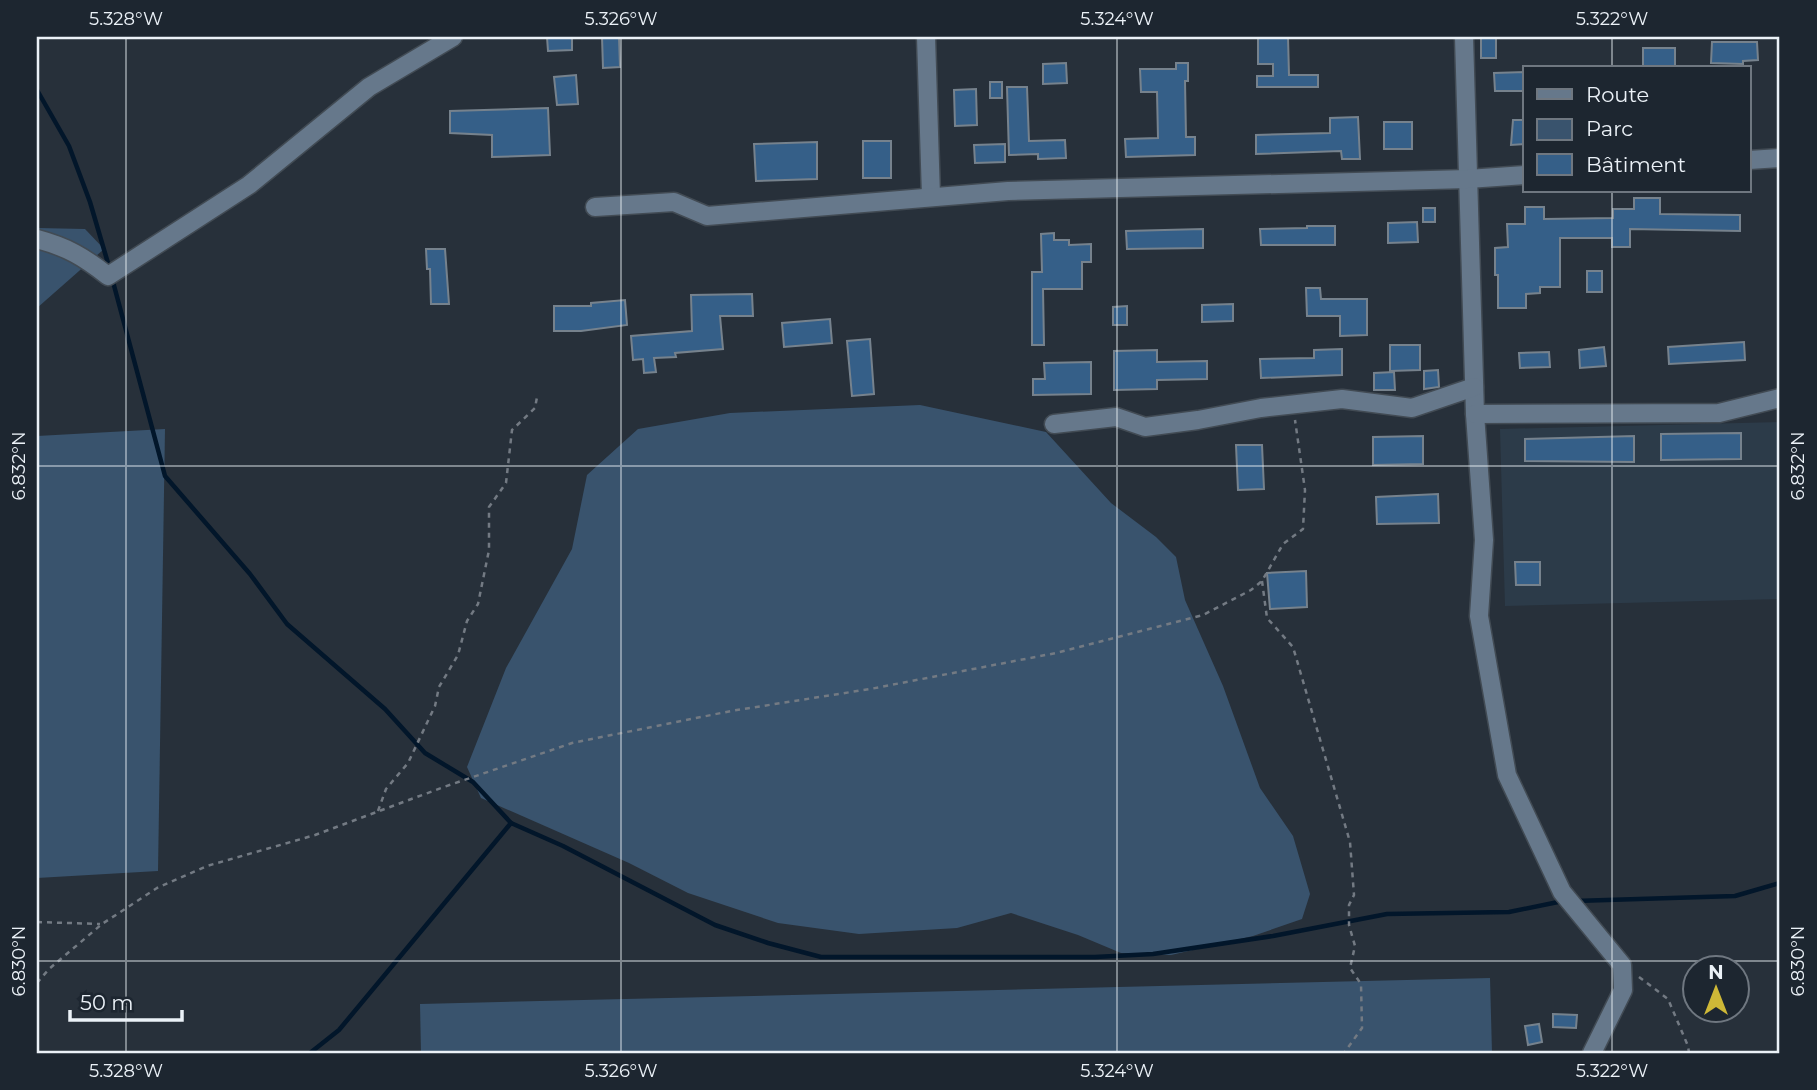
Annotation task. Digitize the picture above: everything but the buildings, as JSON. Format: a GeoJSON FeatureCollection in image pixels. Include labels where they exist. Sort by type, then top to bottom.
{"type":"FeatureCollection","features":[{"type":"Feature","properties":{"kind":"street"},"geometry":{"type":"LineString","coordinates":[[37,239],[58,244],[80,254],[108,276],[249,185],[369,87],[453,37]]}},
{"type":"Feature","properties":{"kind":"street"},"geometry":{"type":"LineString","coordinates":[[926,37],[931,197]]}},
{"type":"Feature","properties":{"kind":"street"},"geometry":{"type":"LineString","coordinates":[[1464,37],[1475,414],[1484,540],[1479,616],[1507,775],[1562,892],[1622,965],[1623,990],[1592,1053]]}},
{"type":"Feature","properties":{"kind":"street"},"geometry":{"type":"LineString","coordinates":[[1750,160],[1780,158]]}},
{"type":"Feature","properties":{"kind":"street"},"geometry":{"type":"LineString","coordinates":[[595,207],[674,202],[708,216],[1008,191],[1468,179],[1523,175]]}},
{"type":"Feature","properties":{"kind":"street"},"geometry":{"type":"LineString","coordinates":[[1054,424],[1116,418],[1145,427],[1342,399],[1412,408],[1474,387]]}},
{"type":"Feature","properties":{"kind":"street"},"geometry":{"type":"LineString","coordinates":[[1475,414],[1719,413],[1780,398]]}},
{"type":"Feature","properties":{"kind":"path"},"geometry":{"type":"LineString","coordinates":[[378,811],[386,789],[408,763],[435,706],[439,687],[458,655],[467,621],[478,604],[489,550],[489,507],[506,483],[512,430],[535,408],[537,397]]}},
{"type":"Feature","properties":{"kind":"path"},"geometry":{"type":"LineString","coordinates":[[37,983],[49,969],[102,924],[157,888],[207,866],[315,835],[572,743],[731,711],[870,689],[1056,653],[1203,615],[1251,590],[1262,580],[1283,544],[1303,529],[1304,490],[1293,405]]}},
{"type":"Feature","properties":{"kind":"path"},"geometry":{"type":"LineString","coordinates":[[1262,580],[1267,618],[1293,647],[1350,842],[1354,895],[1349,905],[1349,925],[1355,946],[1350,968],[1361,984],[1362,1028],[1344,1053]]}},
{"type":"Feature","properties":{"kind":"path"},"geometry":{"type":"LineString","coordinates":[[37,922],[102,924]]}},
{"type":"Feature","properties":{"kind":"path"},"geometry":{"type":"LineString","coordinates":[[1622,965],[1668,999],[1689,1053]]}},
{"type":"Feature","properties":{"kind":"shaded area"},"geometry":{"type":"Polygon","coordinates":[[[1780,422],[1780,599],[1505,606],[1500,429],[1780,422]]]}},
{"type":"Feature","properties":{"kind":"green space"},"geometry":{"type":"Polygon","coordinates":[[[37,228],[85,229],[104,249],[37,308],[37,228]]]}},
{"type":"Feature","properties":{"kind":"green space"},"geometry":{"type":"Polygon","coordinates":[[[920,405],[1046,432],[1111,503],[1156,537],[1176,557],[1185,600],[1223,686],[1260,788],[1293,836],[1310,894],[1302,919],[1253,936],[1171,955],[1121,953],[1078,935],[1011,913],[957,928],[859,934],[778,923],[688,893],[629,863],[481,798],[467,767],[506,668],[572,549],[587,475],[638,429],[730,413],[920,405]]]}},
{"type":"Feature","properties":{"kind":"green space"},"geometry":{"type":"Polygon","coordinates":[[[165,429],[158,871],[37,878],[37,436],[165,429]]]}},
{"type":"Feature","properties":{"kind":"green space"},"geometry":{"type":"Polygon","coordinates":[[[1490,978],[1492,1053],[421,1053],[420,1004],[1490,978]]]}},
{"type":"Feature","properties":{"kind":"waterway"},"geometry":{"type":"LineString","coordinates":[[37,90],[69,146],[90,202],[110,270]]}},
{"type":"Feature","properties":{"kind":"waterway"},"geometry":{"type":"LineString","coordinates":[[112,278],[165,476],[250,574],[287,624],[385,709],[425,753],[473,782],[511,823],[563,846],[715,925],[821,957],[1095,957],[1153,954],[1273,936],[1387,914],[1509,912],[1563,901]]}},
{"type":"Feature","properties":{"kind":"waterway"},"geometry":{"type":"LineString","coordinates":[[310,1053],[339,1030],[511,823]]}},
{"type":"Feature","properties":{"kind":"waterway"},"geometry":{"type":"LineString","coordinates":[[1575,901],[1735,896],[1780,883]]}}]}
